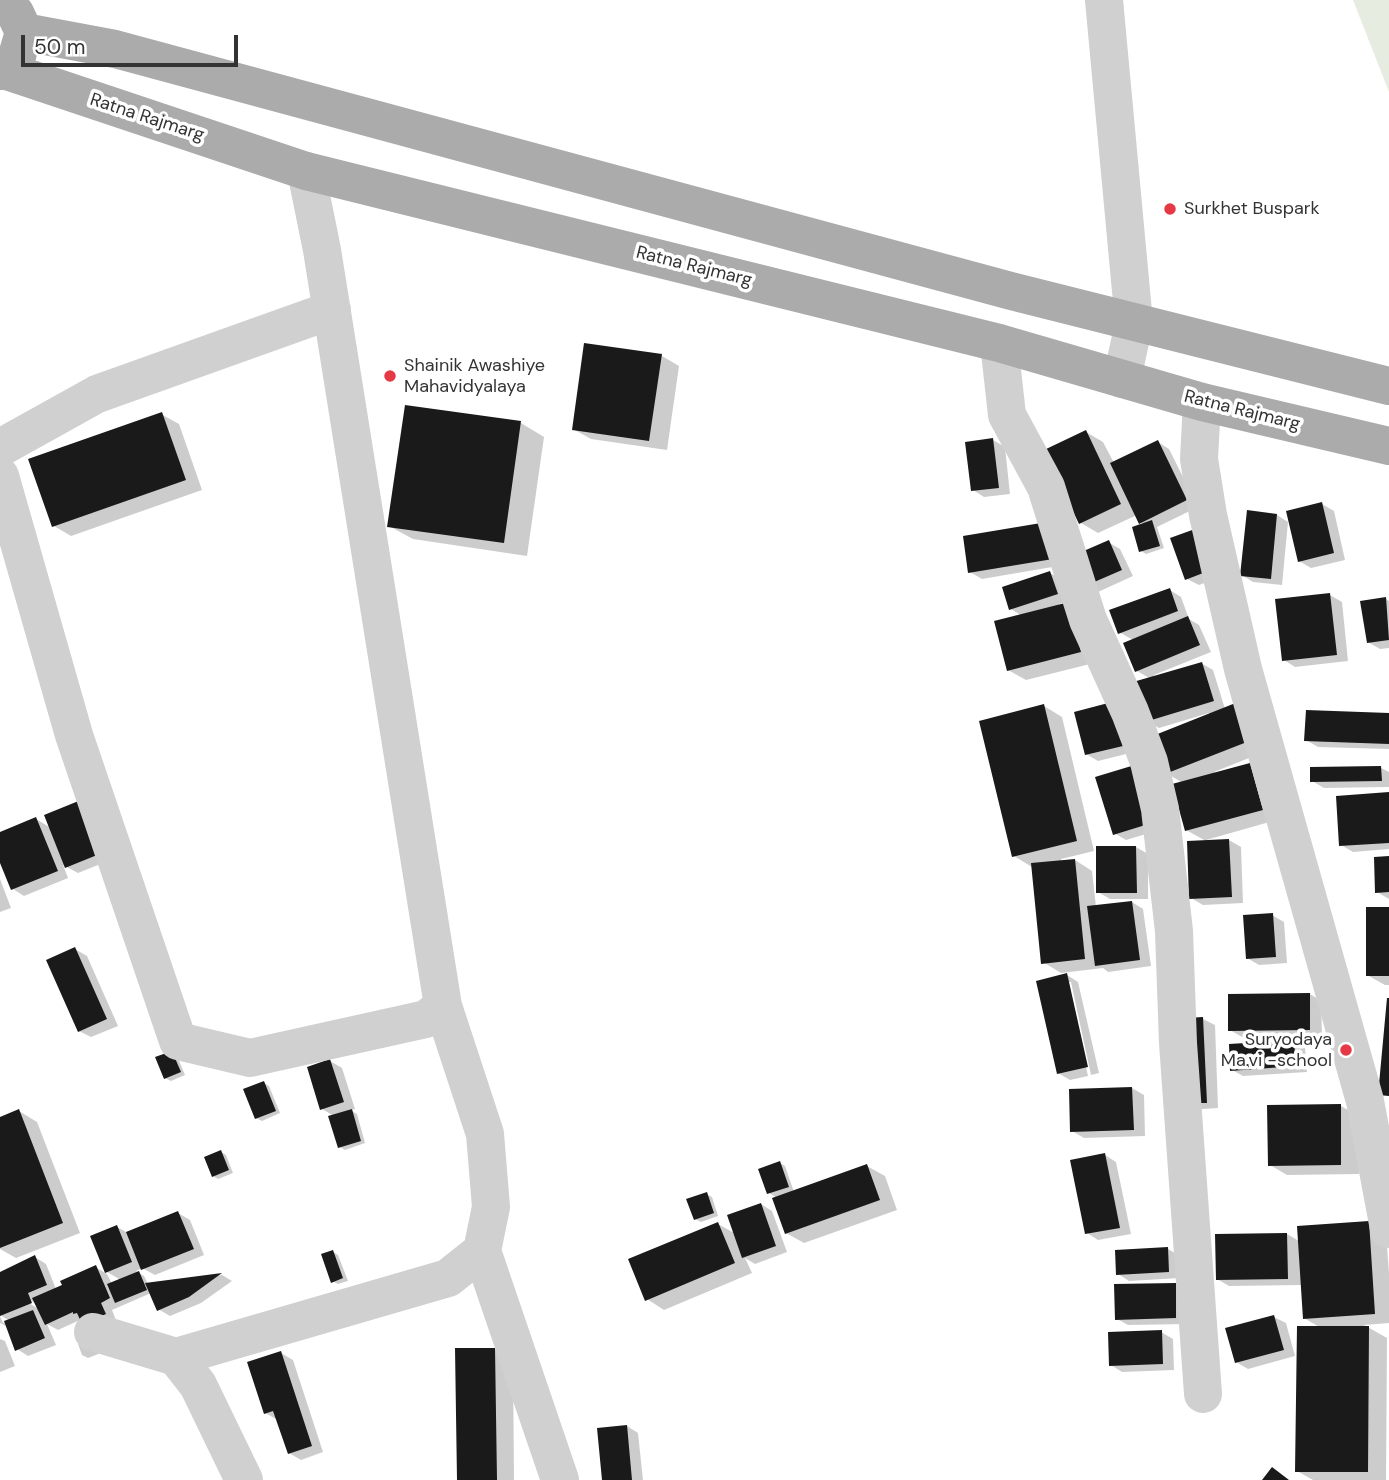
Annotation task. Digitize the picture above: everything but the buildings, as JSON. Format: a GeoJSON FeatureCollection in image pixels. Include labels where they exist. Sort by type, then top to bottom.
{"type":"FeatureCollection","features":[{"type":"Feature","properties":{"kind":"main road","name":"Ratna Rajmarg"},"geometry":{"type":"LineString","coordinates":[[1389,386],[1134,323],[115,50],[16,12],[20,54],[2,71],[306,171],[999,343],[1202,402],[1389,446]]}},
{"type":"Feature","properties":{"kind":"street"},"geometry":{"type":"LineString","coordinates":[[1104,0],[1134,323],[1122,379]]}},
{"type":"Feature","properties":{"kind":"street"},"geometry":{"type":"LineString","coordinates":[[306,171],[332,310],[443,1006],[485,1134],[491,1207],[482,1251],[561,1480]]}},
{"type":"Feature","properties":{"kind":"street"},"geometry":{"type":"LineString","coordinates":[[0,449],[97,394],[332,310]]}},
{"type":"Feature","properties":{"kind":"street"},"geometry":{"type":"LineString","coordinates":[[999,343],[1007,415],[1046,487],[1088,621],[1130,712],[1149,762],[1160,809],[1174,931],[1178,1043],[1203,1394]]}},
{"type":"Feature","properties":{"kind":"street"},"geometry":{"type":"LineString","coordinates":[[1202,402],[1199,459],[1208,515],[1242,669],[1364,1101],[1389,1229]]}},
{"type":"Feature","properties":{"kind":"street"},"geometry":{"type":"LineString","coordinates":[[0,476],[74,736],[178,1041],[250,1058],[426,1020],[443,1006]]}},
{"type":"Feature","properties":{"kind":"street"},"geometry":{"type":"LineString","coordinates":[[93,1332],[176,1357],[448,1278],[482,1251]]}},
{"type":"Feature","properties":{"kind":"street"},"geometry":{"type":"LineString","coordinates":[[176,1357],[198,1385],[244,1480]]}},
{"type":"Feature","properties":{"kind":"shaded area"},"geometry":{"type":"Polygon","coordinates":[[[1353,0],[1389,0],[1389,92],[1353,0]]]}},
{"type":"Feature","properties":{"kind":"place","name":"Surkhet Buspark"},"geometry":{"type":"Point","coordinates":[1170,209]}},
{"type":"Feature","properties":{"kind":"place","name":"Shainik Awashiye Mahavidyalaya"},"geometry":{"type":"Point","coordinates":[390,376]}},
{"type":"Feature","properties":{"kind":"place","name":"Suryodaya Ma.vi -school"},"geometry":{"type":"Point","coordinates":[1346,1050]}}]}
